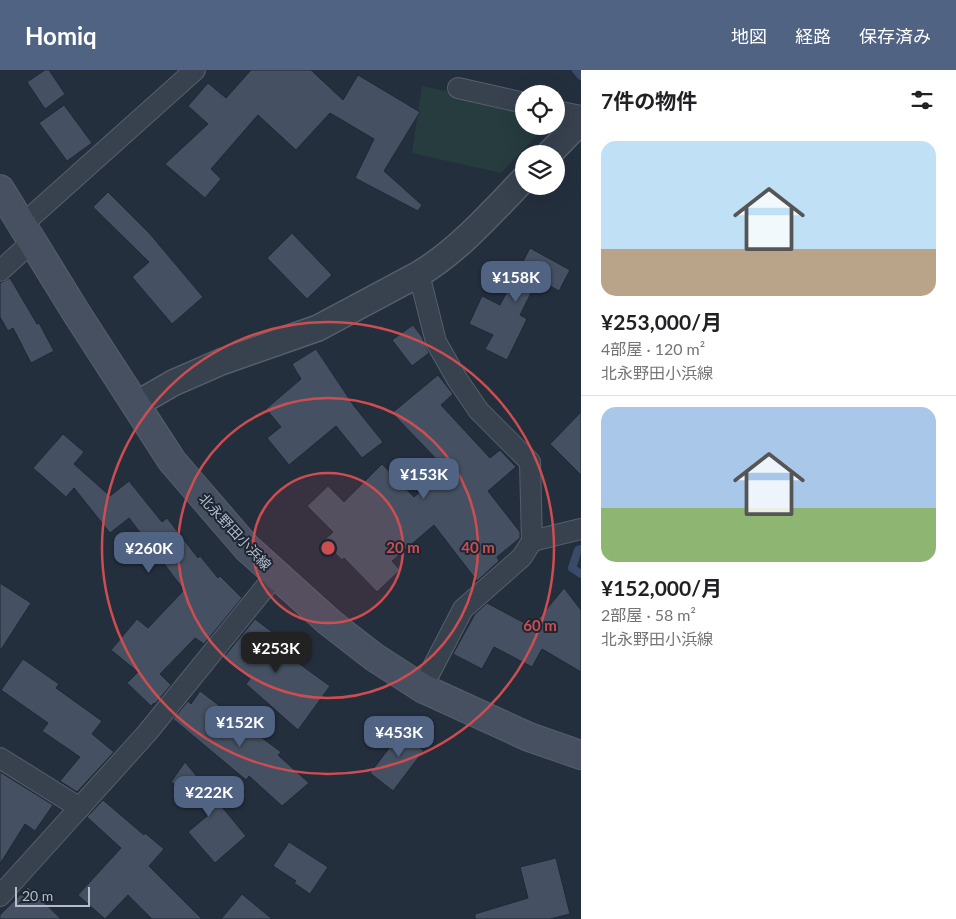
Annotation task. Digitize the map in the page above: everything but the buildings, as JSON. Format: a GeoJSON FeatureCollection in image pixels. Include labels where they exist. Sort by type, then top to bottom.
{"type":"FeatureCollection","features":[{"type":"Feature","properties":{"kind":"main road","name":"北永野田小浜線"},"geometry":{"type":"LineString","coordinates":[[0,188],[172,461],[247,548],[344,634],[374,657],[422,688],[529,737],[581,755]]}},
{"type":"Feature","properties":{"kind":"street"},"geometry":{"type":"LineString","coordinates":[[0,271],[28,233],[195,70]]}},
{"type":"Feature","properties":{"kind":"street"},"geometry":{"type":"LineString","coordinates":[[458,88],[515,101]]}},
{"type":"Feature","properties":{"kind":"street"},"geometry":{"type":"LineString","coordinates":[[565,113],[581,116]]}},
{"type":"Feature","properties":{"kind":"street"},"geometry":{"type":"LineString","coordinates":[[558,145],[581,121]]}},
{"type":"Feature","properties":{"kind":"street"},"geometry":{"type":"LineString","coordinates":[[136,405],[173,383],[221,362],[318,328],[419,274],[429,268],[476,228],[515,189]]}},
{"type":"Feature","properties":{"kind":"street"},"geometry":{"type":"LineString","coordinates":[[419,274],[436,342],[457,379],[479,411],[530,462],[532,541],[522,557],[463,609],[422,688]]}},
{"type":"Feature","properties":{"kind":"street"},"geometry":{"type":"LineString","coordinates":[[532,541],[581,530]]}},
{"type":"Feature","properties":{"kind":"street"},"geometry":{"type":"LineString","coordinates":[[0,896],[147,733],[276,574]]}},
{"type":"Feature","properties":{"kind":"street"},"geometry":{"type":"LineString","coordinates":[[0,758],[80,808]]}},
{"type":"Feature","properties":{"kind":"green space"},"geometry":{"type":"Polygon","coordinates":[[[422,86],[515,106],[515,135],[537,135],[528,145],[515,145],[515,158],[501,173],[412,153],[422,86]]]}},
{"type":"Feature","properties":{"kind":"waterway"},"geometry":{"type":"LineString","coordinates":[[576,70],[581,76]]}},
{"type":"Feature","properties":{"kind":"waterway"},"geometry":{"type":"LineString","coordinates":[[581,549],[578,550],[572,568],[581,574]]}}]}
